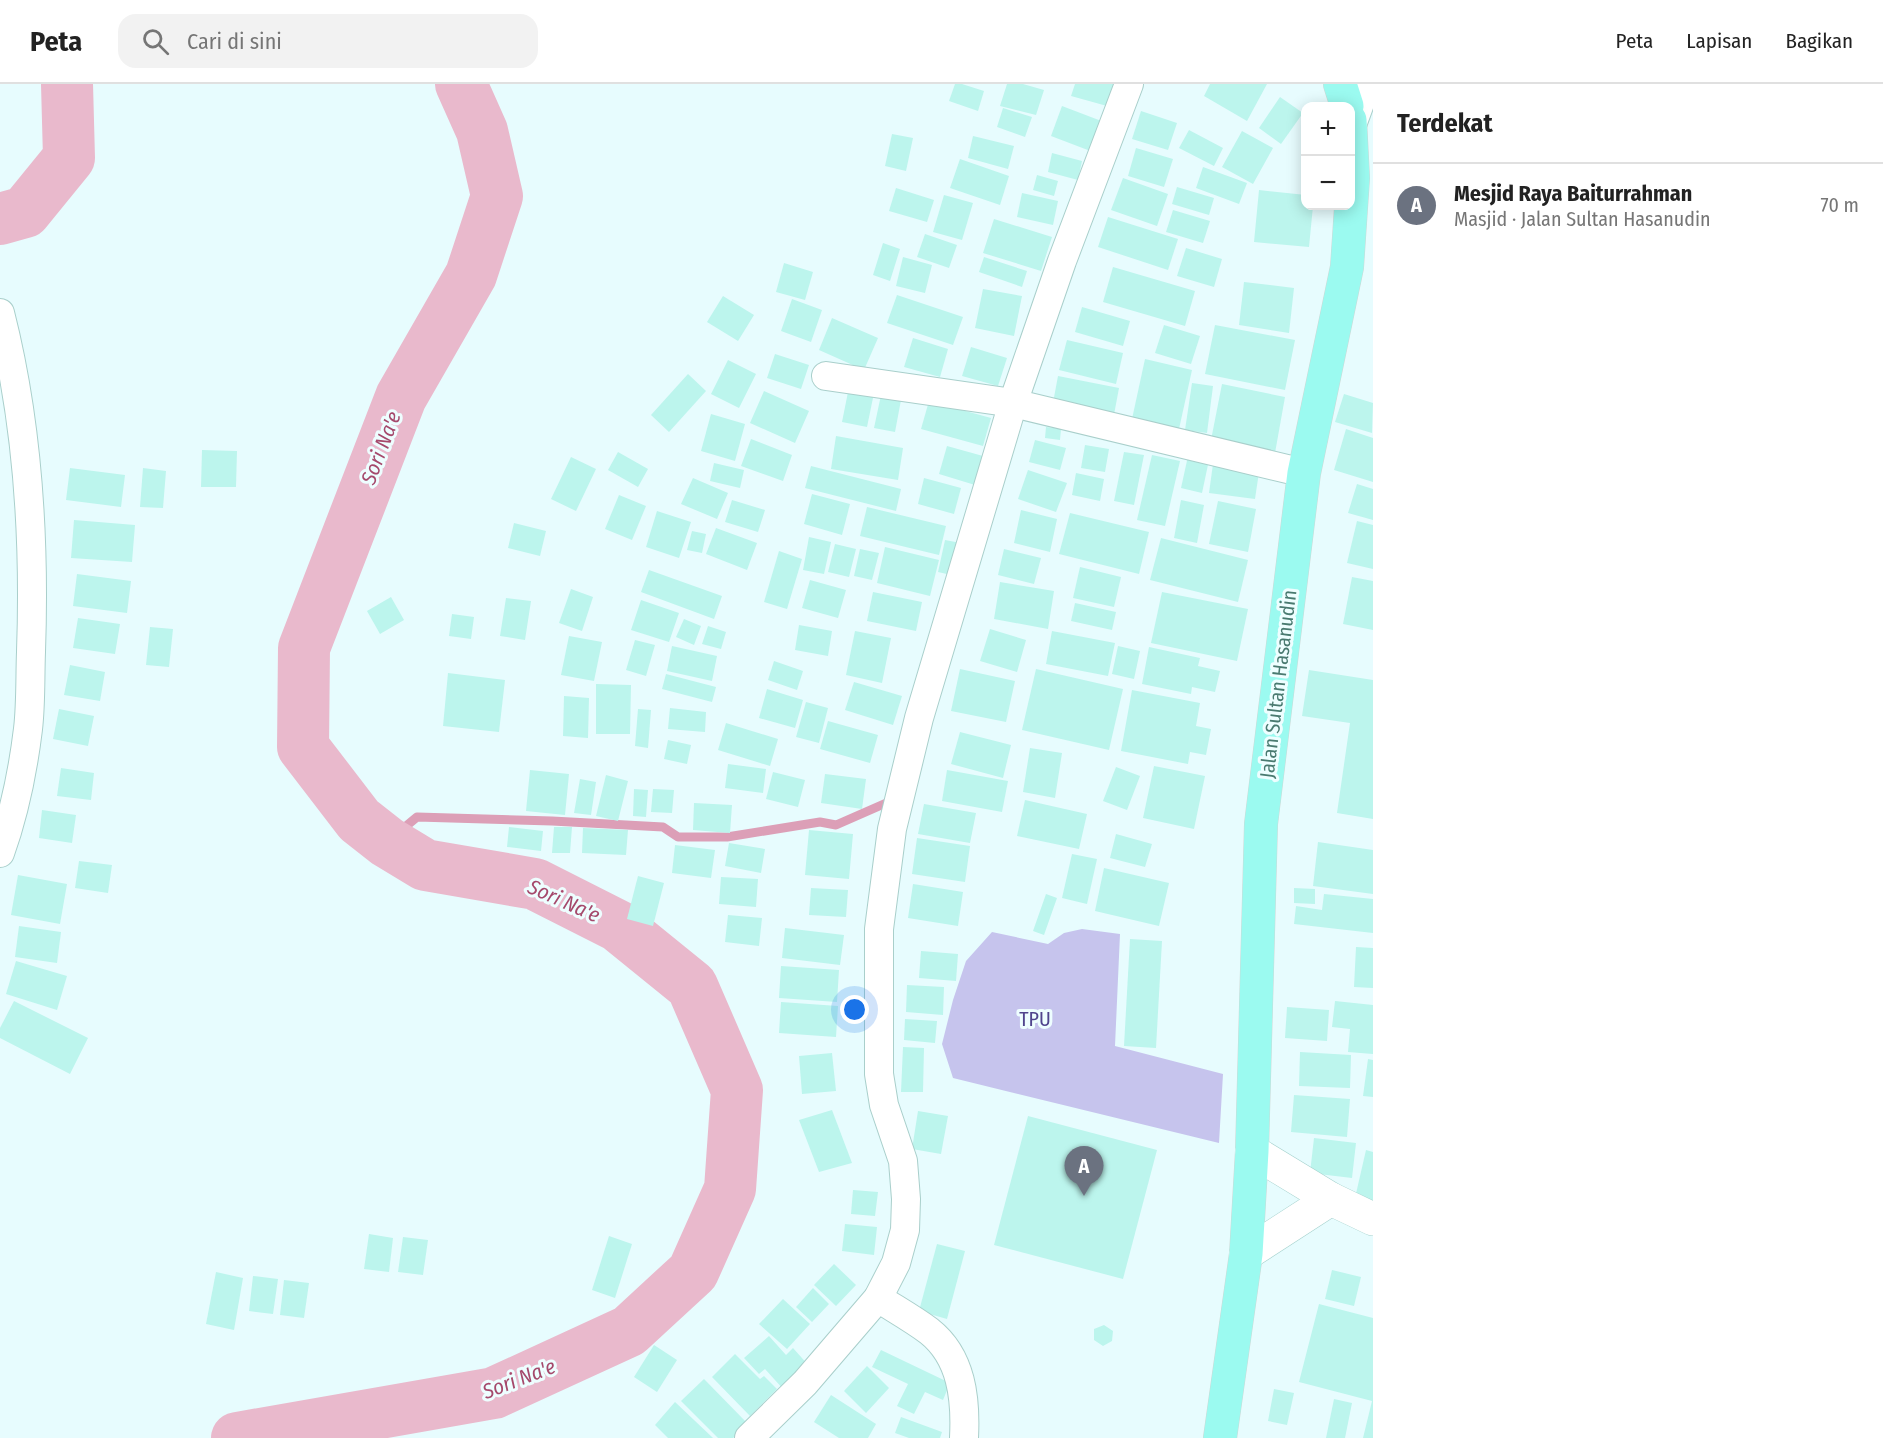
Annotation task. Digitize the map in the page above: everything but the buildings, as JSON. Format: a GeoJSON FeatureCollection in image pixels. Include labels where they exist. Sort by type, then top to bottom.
{"type":"FeatureCollection","features":[{"type":"Feature","properties":{"kind":"highway","name":"Jalan Sultan Hasanudin"},"geometry":{"type":"LineString","coordinates":[[1340,84],[1345,102]]}},
{"type":"Feature","properties":{"kind":"highway","name":"Jalan Sultan Hasanudin"},"geometry":{"type":"LineString","coordinates":[[1220,1438],[1246,1254],[1252,1151],[1261,824],[1304,473],[1347,267],[1353,178],[1352,156]]}},
{"type":"Feature","properties":{"kind":"main road"},"geometry":{"type":"LineString","coordinates":[[1252,1151],[1331,1199],[1373,1219]]}},
{"type":"Feature","properties":{"kind":"main road"},"geometry":{"type":"LineString","coordinates":[[1246,1254],[1331,1199]]}},
{"type":"Feature","properties":{"kind":"street"},"geometry":{"type":"LineString","coordinates":[[749,1438],[805,1383],[878,1298],[896,1263],[905,1230],[906,1199],[903,1161],[884,1105],[879,1074],[879,929],[892,829],[919,718],[1013,403],[1062,261],[1129,84]]}},
{"type":"Feature","properties":{"kind":"street"},"geometry":{"type":"LineString","coordinates":[[1355,107],[1367,84]]}},
{"type":"Feature","properties":{"kind":"street"},"geometry":{"type":"LineString","coordinates":[[0,313],[11,356],[26,459],[33,593],[28,728],[21,772],[0,853]]}},
{"type":"Feature","properties":{"kind":"street"},"geometry":{"type":"LineString","coordinates":[[826,376],[1013,403],[1304,473]]}},
{"type":"Feature","properties":{"kind":"street"},"geometry":{"type":"LineString","coordinates":[[878,1298],[930,1332],[950,1356],[961,1378],[965,1413],[964,1438]]}},
{"type":"Feature","properties":{"kind":"green space","name":"TPU"},"geometry":{"type":"Polygon","coordinates":[[[1082,929],[1120,934],[1115,1046],[1223,1074],[1219,1143],[953,1078],[942,1044],[966,961],[992,932],[1048,944],[1064,933],[1082,929]]]}},
{"type":"Feature","properties":{"kind":"waterway","name":"Sori Na'e"},"geometry":{"type":"LineString","coordinates":[[0,219],[25,212],[69,158],[67,84]]}},
{"type":"Feature","properties":{"kind":"waterway","name":"Sori Na'e"},"geometry":{"type":"LineString","coordinates":[[237,1438],[494,1393],[629,1331],[693,1272],[730,1189],[737,1090],[692,986],[618,926],[535,884],[425,865],[387,842],[359,820],[303,747],[304,648],[401,397],[471,275],[497,196],[482,131],[461,84]]}},
{"type":"Feature","properties":{"kind":"waterway"},"geometry":{"type":"LineString","coordinates":[[387,842],[417,817],[663,827],[678,837],[727,837],[820,822],[836,825],[893,800]]}},
{"type":"Feature","properties":{"kind":"place","name":"Mesjid Raya Baiturrahman"},"geometry":{"type":"Point","coordinates":[1084,1196]}}]}
